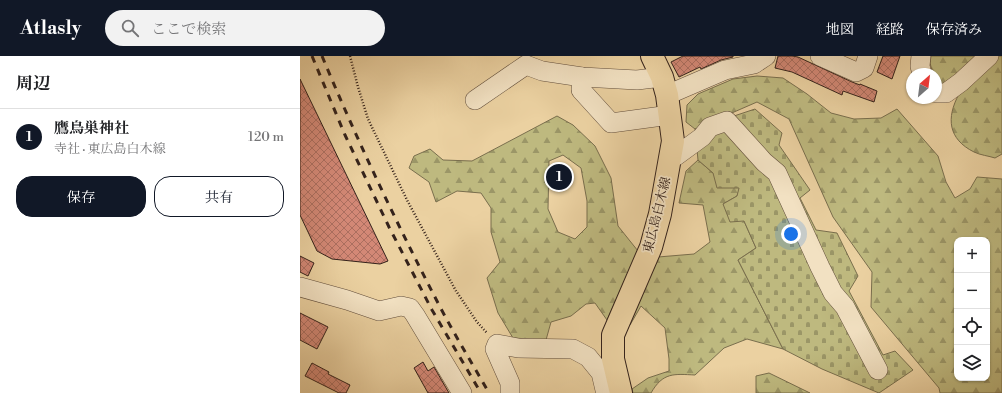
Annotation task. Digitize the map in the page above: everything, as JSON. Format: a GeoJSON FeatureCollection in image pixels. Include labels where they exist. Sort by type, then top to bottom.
{"type":"FeatureCollection","features":[{"type":"Feature","properties":{"kind":"main road","name":"東広島白木線"},"geometry":{"type":"LineString","coordinates":[[621,393],[613,358],[613,335],[651,247],[660,214],[673,140],[666,96],[652,56]]}},
{"type":"Feature","properties":{"kind":"street"},"geometry":{"type":"LineString","coordinates":[[582,77],[581,90],[611,123],[724,70],[754,64],[766,56]]}},
{"type":"Feature","properties":{"kind":"street"},"geometry":{"type":"LineString","coordinates":[[820,56],[856,72],[864,68],[868,56]]}},
{"type":"Feature","properties":{"kind":"street"},"geometry":{"type":"LineString","coordinates":[[920,68],[921,56]]}},
{"type":"Feature","properties":{"kind":"street"},"geometry":{"type":"LineString","coordinates":[[942,93],[946,93],[960,82],[989,56]]}},
{"type":"Feature","properties":{"kind":"street"},"geometry":{"type":"LineString","coordinates":[[475,100],[526,65],[542,71],[582,77],[637,80],[666,96]]}},
{"type":"Feature","properties":{"kind":"street"},"geometry":{"type":"LineString","coordinates":[[670,157],[676,156],[682,152],[702,137],[710,127],[727,121],[764,162],[777,173],[833,293],[845,307],[878,370]]}},
{"type":"Feature","properties":{"kind":"street"},"geometry":{"type":"LineString","coordinates":[[300,287],[346,300],[379,312],[401,306],[410,308],[462,393]]}},
{"type":"Feature","properties":{"kind":"street"},"geometry":{"type":"LineString","coordinates":[[510,393],[510,384],[495,349],[497,344],[518,348],[574,349],[588,357],[601,373],[607,393]]}},
{"type":"Feature","properties":{"kind":"path"},"geometry":{"type":"LineString","coordinates":[[350,56],[368,119],[407,200],[456,290],[477,322],[497,344]]}},
{"type":"Feature","properties":{"kind":"green space"},"geometry":{"type":"Polygon","coordinates":[[[931,56],[1002,56],[1002,154],[995,158],[979,154],[965,147],[959,141],[954,134],[951,119],[952,111],[959,94],[942,84],[942,68],[931,68],[930,63],[931,56]]]}},
{"type":"Feature","properties":{"kind":"green space"},"geometry":{"type":"Polygon","coordinates":[[[757,76],[783,78],[807,94],[831,113],[854,119],[881,118],[897,109],[938,156],[946,182],[955,198],[970,189],[977,177],[1002,179],[1002,393],[940,393],[939,388],[871,307],[872,272],[833,217],[789,119],[757,102],[695,129],[686,122],[687,105],[698,94],[733,79],[757,76]]]}},
{"type":"Feature","properties":{"kind":"green space"},"geometry":{"type":"Polygon","coordinates":[[[755,109],[782,133],[779,145],[810,190],[800,198],[816,230],[837,233],[858,276],[849,291],[883,355],[895,351],[913,370],[879,393],[822,369],[783,349],[738,260],[756,248],[744,221],[730,222],[723,204],[737,196],[739,188],[717,188],[713,173],[698,160],[695,129],[755,109]]]}},
{"type":"Feature","properties":{"kind":"green space"},"geometry":{"type":"Polygon","coordinates":[[[557,116],[573,125],[595,146],[611,178],[618,226],[638,251],[607,320],[595,303],[586,304],[571,316],[551,322],[546,340],[513,338],[498,313],[487,278],[500,262],[491,232],[491,208],[481,193],[457,191],[436,202],[429,182],[409,168],[414,156],[430,149],[443,160],[472,161],[557,116]],[[563,155],[549,161],[548,209],[558,232],[575,239],[587,227],[587,201],[581,168],[563,155]]]}},
{"type":"Feature","properties":{"kind":"green space"},"geometry":{"type":"Polygon","coordinates":[[[698,160],[713,173],[740,187],[737,196],[723,204],[744,221],[756,248],[738,260],[783,349],[747,339],[724,348],[695,375],[681,374],[670,376],[660,381],[651,393],[633,393],[632,389],[648,378],[669,371],[665,328],[641,306],[630,325],[627,323],[658,257],[694,254],[710,242],[703,205],[679,203],[686,171],[698,160]]]}},
{"type":"Feature","properties":{"kind":"green space"},"geometry":{"type":"Polygon","coordinates":[[[769,373],[810,393],[756,393],[756,376],[769,373]]]}},
{"type":"Feature","properties":{"kind":"building"},"geometry":{"type":"Polygon","coordinates":[[[683,56],[733,57],[721,60],[701,69],[700,67],[679,77],[671,62],[683,56]]]}},
{"type":"Feature","properties":{"kind":"building"},"geometry":{"type":"Polygon","coordinates":[[[778,56],[798,57],[852,82],[877,91],[874,102],[843,91],[842,95],[792,72],[775,68],[778,56]]]}},
{"type":"Feature","properties":{"kind":"building"},"geometry":{"type":"Polygon","coordinates":[[[883,56],[900,56],[892,79],[877,72],[883,56]]]}},
{"type":"Feature","properties":{"kind":"building"},"geometry":{"type":"Polygon","coordinates":[[[300,79],[388,261],[380,264],[332,259],[317,251],[300,215],[300,79]]]}},
{"type":"Feature","properties":{"kind":"building"},"geometry":{"type":"Polygon","coordinates":[[[300,256],[314,263],[308,276],[300,272],[300,256]]]}},
{"type":"Feature","properties":{"kind":"building"},"geometry":{"type":"Polygon","coordinates":[[[300,313],[328,327],[317,349],[300,340],[300,313]]]}},
{"type":"Feature","properties":{"kind":"building"},"geometry":{"type":"Polygon","coordinates":[[[423,362],[428,371],[434,367],[449,393],[428,393],[414,368],[423,362]]]}},
{"type":"Feature","properties":{"kind":"building"},"geometry":{"type":"Polygon","coordinates":[[[312,363],[329,372],[328,374],[350,385],[346,393],[339,393],[305,376],[312,363]]]}},
{"type":"Feature","properties":{"kind":"railway"},"geometry":{"type":"LineString","coordinates":[[312,56],[345,135],[389,227],[432,310],[481,393]]}},
{"type":"Feature","properties":{"kind":"railway"},"geometry":{"type":"LineString","coordinates":[[322,56],[377,181],[407,242],[444,315],[489,393]]}},
{"type":"Feature","properties":{"kind":"place","name":"鷹鳥巣神社"},"geometry":{"type":"Point","coordinates":[559,177]}}]}
